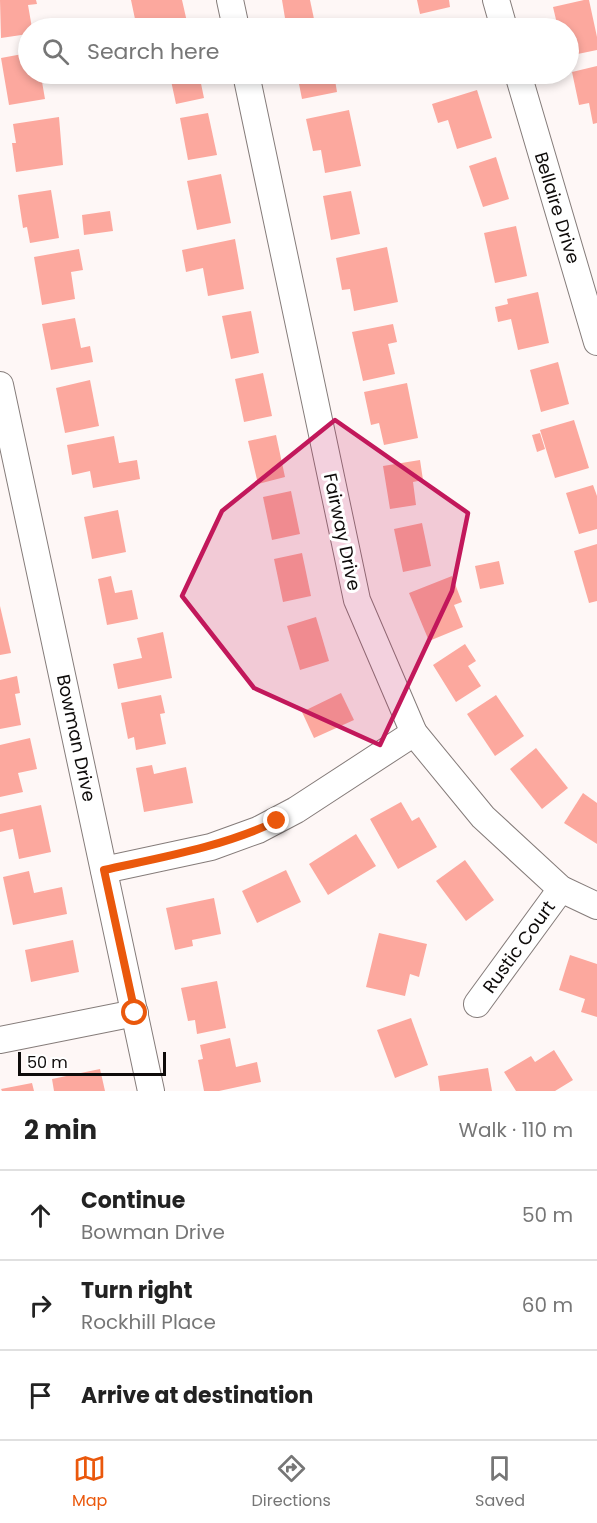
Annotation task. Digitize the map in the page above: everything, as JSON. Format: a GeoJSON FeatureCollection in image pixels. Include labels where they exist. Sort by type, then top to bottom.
{"type":"FeatureCollection","features":[{"type":"Feature","properties":{"kind":"street"},"geometry":{"type":"LineString","coordinates":[[230,0],[234,18]]}},
{"type":"Feature","properties":{"kind":"street"},"geometry":{"type":"LineString","coordinates":[[496,0],[501,18]]}},
{"type":"Feature","properties":{"kind":"street","name":"Fairway Drive"},"geometry":{"type":"LineString","coordinates":[[248,84],[357,600],[414,733],[483,817],[561,889],[597,906]]}},
{"type":"Feature","properties":{"kind":"street","name":"Bellaire Drive"},"geometry":{"type":"LineString","coordinates":[[521,84],[597,342]]}},
{"type":"Feature","properties":{"kind":"street","name":"Bowman Drive"},"geometry":{"type":"LineString","coordinates":[[0,384],[152,1091]]}},
{"type":"Feature","properties":{"kind":"street"},"geometry":{"type":"LineString","coordinates":[[104,870],[211,847],[258,830],[296,810],[414,733]]}},
{"type":"Feature","properties":{"kind":"street","name":"Rustic Court"},"geometry":{"type":"LineString","coordinates":[[477,1004],[561,889]]}},
{"type":"Feature","properties":{"kind":"street"},"geometry":{"type":"LineString","coordinates":[[0,1040],[135,1013]]}},
{"type":"Feature","properties":{"kind":"highlighted area"},"geometry":{"type":"Polygon","coordinates":[[[335,420],[468,513],[452,591],[380,745],[254,688],[182,596],[222,511],[335,420]]]}},
{"type":"Feature","properties":{"kind":"building"},"geometry":{"type":"Polygon","coordinates":[[[0,0],[36,0],[37,4],[28,5],[30,18],[18,18],[18,35],[1,38],[0,0]]]}},
{"type":"Feature","properties":{"kind":"building"},"geometry":{"type":"Polygon","coordinates":[[[131,0],[182,0],[186,18],[144,18],[135,18],[131,0]]]}},
{"type":"Feature","properties":{"kind":"building"},"geometry":{"type":"Polygon","coordinates":[[[282,0],[310,0],[314,18],[285,18],[282,0]]]}},
{"type":"Feature","properties":{"kind":"building"},"geometry":{"type":"Polygon","coordinates":[[[417,0],[449,0],[450,7],[420,14],[417,0]]]}},
{"type":"Feature","properties":{"kind":"building"},"geometry":{"type":"Polygon","coordinates":[[[589,0],[597,37],[597,50],[579,54],[579,18],[556,18],[553,7],[589,0]]]}},
{"type":"Feature","properties":{"kind":"building"},"geometry":{"type":"Polygon","coordinates":[[[18,55],[18,84],[42,84],[45,99],[9,105],[1,58],[18,55]]]}},
{"type":"Feature","properties":{"kind":"building"},"geometry":{"type":"Polygon","coordinates":[[[597,66],[597,123],[593,124],[589,103],[579,105],[575,84],[579,84],[579,70],[597,66]]]}},
{"type":"Feature","properties":{"kind":"building"},"geometry":{"type":"Polygon","coordinates":[[[172,84],[201,84],[204,98],[176,104],[172,84]]]}},
{"type":"Feature","properties":{"kind":"building"},"geometry":{"type":"Polygon","coordinates":[[[299,84],[336,84],[337,92],[302,99],[299,84]]]}},
{"type":"Feature","properties":{"kind":"building"},"geometry":{"type":"Polygon","coordinates":[[[477,90],[492,138],[457,149],[448,120],[438,123],[432,104],[477,90]]]}},
{"type":"Feature","properties":{"kind":"building"},"geometry":{"type":"Polygon","coordinates":[[[349,110],[361,166],[325,173],[321,150],[313,151],[306,119],[349,110]]]}},
{"type":"Feature","properties":{"kind":"building"},"geometry":{"type":"Polygon","coordinates":[[[208,113],[217,155],[188,160],[180,118],[208,113]]]}},
{"type":"Feature","properties":{"kind":"building"},"geometry":{"type":"Polygon","coordinates":[[[59,117],[63,165],[16,172],[12,143],[16,143],[13,124],[59,117]]]}},
{"type":"Feature","properties":{"kind":"building"},"geometry":{"type":"Polygon","coordinates":[[[496,157],[509,199],[483,207],[469,166],[496,157]]]}},
{"type":"Feature","properties":{"kind":"building"},"geometry":{"type":"Polygon","coordinates":[[[221,174],[231,223],[197,230],[187,181],[221,174]]]}},
{"type":"Feature","properties":{"kind":"building"},"geometry":{"type":"Polygon","coordinates":[[[51,190],[59,238],[30,243],[27,227],[23,228],[18,195],[51,190]]]}},
{"type":"Feature","properties":{"kind":"building"},"geometry":{"type":"Polygon","coordinates":[[[351,191],[360,234],[331,240],[323,196],[351,191]]]}},
{"type":"Feature","properties":{"kind":"building"},"geometry":{"type":"Polygon","coordinates":[[[110,211],[113,231],[84,235],[82,215],[110,211]]]}},
{"type":"Feature","properties":{"kind":"building"},"geometry":{"type":"Polygon","coordinates":[[[516,226],[527,276],[495,283],[484,233],[516,226]]]}},
{"type":"Feature","properties":{"kind":"building"},"geometry":{"type":"Polygon","coordinates":[[[235,239],[244,289],[208,296],[203,268],[186,272],[182,250],[235,239]]]}},
{"type":"Feature","properties":{"kind":"building"},"geometry":{"type":"Polygon","coordinates":[[[387,247],[398,302],[354,311],[350,289],[342,290],[336,258],[387,247]]]}},
{"type":"Feature","properties":{"kind":"building"},"geometry":{"type":"Polygon","coordinates":[[[79,249],[83,270],[71,272],[75,299],[42,305],[34,257],[79,249]]]}},
{"type":"Feature","properties":{"kind":"building"},"geometry":{"type":"Polygon","coordinates":[[[538,292],[549,343],[518,350],[511,319],[498,322],[495,307],[508,304],[507,299],[538,292]]]}},
{"type":"Feature","properties":{"kind":"building"},"geometry":{"type":"Polygon","coordinates":[[[251,311],[259,353],[231,359],[222,316],[251,311]]]}},
{"type":"Feature","properties":{"kind":"building"},"geometry":{"type":"Polygon","coordinates":[[[75,318],[81,348],[90,346],[93,362],[51,370],[42,324],[75,318]]]}},
{"type":"Feature","properties":{"kind":"building"},"geometry":{"type":"Polygon","coordinates":[[[393,324],[397,342],[388,344],[395,374],[363,381],[352,332],[393,324]]]}},
{"type":"Feature","properties":{"kind":"building"},"geometry":{"type":"Polygon","coordinates":[[[558,362],[569,404],[541,412],[530,370],[558,362]]]}},
{"type":"Feature","properties":{"kind":"building"},"geometry":{"type":"Polygon","coordinates":[[[263,373],[272,416],[244,422],[235,379],[263,373]]]}},
{"type":"Feature","properties":{"kind":"building"},"geometry":{"type":"Polygon","coordinates":[[[90,380],[99,426],[65,433],[56,388],[90,380]]]}},
{"type":"Feature","properties":{"kind":"building"},"geometry":{"type":"Polygon","coordinates":[[[407,383],[418,438],[384,445],[379,423],[371,425],[364,392],[407,383]]]}},
{"type":"Feature","properties":{"kind":"building"},"geometry":{"type":"Polygon","coordinates":[[[574,420],[589,468],[555,478],[540,430],[574,420]]]}},
{"type":"Feature","properties":{"kind":"building"},"geometry":{"type":"Polygon","coordinates":[[[540,433],[545,449],[537,452],[532,435],[540,433]]]}},
{"type":"Feature","properties":{"kind":"building"},"geometry":{"type":"Polygon","coordinates":[[[276,435],[285,477],[258,484],[248,441],[276,435]]]}},
{"type":"Feature","properties":{"kind":"building"},"geometry":{"type":"Polygon","coordinates":[[[114,436],[119,463],[137,460],[140,479],[93,488],[90,471],[72,475],[67,445],[114,436]]]}},
{"type":"Feature","properties":{"kind":"building"},"geometry":{"type":"Polygon","coordinates":[[[420,460],[423,480],[413,482],[416,505],[390,509],[383,466],[420,460]]]}},
{"type":"Feature","properties":{"kind":"building"},"geometry":{"type":"Polygon","coordinates":[[[593,485],[597,496],[597,529],[579,534],[566,493],[593,485]]]}},
{"type":"Feature","properties":{"kind":"building"},"geometry":{"type":"Polygon","coordinates":[[[291,491],[300,534],[272,540],[263,497],[291,491]]]}},
{"type":"Feature","properties":{"kind":"building"},"geometry":{"type":"Polygon","coordinates":[[[118,510],[126,552],[92,559],[84,517],[118,510]]]}},
{"type":"Feature","properties":{"kind":"building"},"geometry":{"type":"Polygon","coordinates":[[[422,523],[431,566],[403,572],[394,529],[422,523]]]}},
{"type":"Feature","properties":{"kind":"building"},"geometry":{"type":"Polygon","coordinates":[[[597,544],[597,601],[589,603],[574,551],[597,544]]]}},
{"type":"Feature","properties":{"kind":"building"},"geometry":{"type":"Polygon","coordinates":[[[302,553],[311,596],[283,602],[274,559],[302,553]]]}},
{"type":"Feature","properties":{"kind":"building"},"geometry":{"type":"Polygon","coordinates":[[[499,561],[504,584],[480,589],[475,566],[499,561]]]}},
{"type":"Feature","properties":{"kind":"building"},"geometry":{"type":"Polygon","coordinates":[[[111,576],[115,593],[132,590],[138,619],[107,625],[98,579],[111,576]]]}},
{"type":"Feature","properties":{"kind":"building"},"geometry":{"type":"Polygon","coordinates":[[[452,576],[462,602],[454,605],[463,627],[429,641],[409,593],[452,576]]]}},
{"type":"Feature","properties":{"kind":"building"},"geometry":{"type":"Polygon","coordinates":[[[0,606],[11,653],[0,655],[0,606]]]}},
{"type":"Feature","properties":{"kind":"building"},"geometry":{"type":"Polygon","coordinates":[[[316,617],[329,661],[300,670],[287,626],[316,617]]]}},
{"type":"Feature","properties":{"kind":"building"},"geometry":{"type":"Polygon","coordinates":[[[163,632],[172,678],[118,689],[113,664],[142,658],[137,638],[163,632]]]}},
{"type":"Feature","properties":{"kind":"building"},"geometry":{"type":"Polygon","coordinates":[[[465,644],[476,661],[468,666],[481,686],[456,702],[433,665],[465,644]]]}},
{"type":"Feature","properties":{"kind":"building"},"geometry":{"type":"Polygon","coordinates":[[[17,676],[20,693],[15,694],[21,725],[0,729],[0,680],[17,676]]]}},
{"type":"Feature","properties":{"kind":"building"},"geometry":{"type":"Polygon","coordinates":[[[341,693],[354,720],[314,738],[302,712],[341,693]]]}},
{"type":"Feature","properties":{"kind":"building"},"geometry":{"type":"Polygon","coordinates":[[[161,695],[165,713],[160,714],[166,744],[136,750],[134,737],[128,739],[121,703],[161,695]]]}},
{"type":"Feature","properties":{"kind":"building"},"geometry":{"type":"Polygon","coordinates":[[[496,695],[524,736],[495,756],[467,714],[496,695]]]}},
{"type":"Feature","properties":{"kind":"building"},"geometry":{"type":"Polygon","coordinates":[[[30,738],[37,769],[18,773],[23,792],[0,797],[0,745],[30,738]]]}},
{"type":"Feature","properties":{"kind":"building"},"geometry":{"type":"Polygon","coordinates":[[[536,748],[568,788],[542,809],[510,769],[536,748]]]}},
{"type":"Feature","properties":{"kind":"building"},"geometry":{"type":"Polygon","coordinates":[[[152,765],[154,774],[186,767],[193,803],[144,812],[136,768],[152,765]]]}},
{"type":"Feature","properties":{"kind":"building"},"geometry":{"type":"Polygon","coordinates":[[[583,793],[597,803],[597,844],[564,823],[583,793]]]}},
{"type":"Feature","properties":{"kind":"building"},"geometry":{"type":"Polygon","coordinates":[[[401,802],[412,821],[419,817],[437,847],[398,869],[370,819],[401,802]]]}},
{"type":"Feature","properties":{"kind":"building"},"geometry":{"type":"Polygon","coordinates":[[[41,805],[51,852],[19,859],[13,829],[0,832],[0,814],[41,805]]]}},
{"type":"Feature","properties":{"kind":"building"},"geometry":{"type":"Polygon","coordinates":[[[356,834],[376,866],[328,895],[309,864],[356,834]]]}},
{"type":"Feature","properties":{"kind":"building"},"geometry":{"type":"Polygon","coordinates":[[[465,860],[494,900],[466,921],[436,881],[465,860]]]}},
{"type":"Feature","properties":{"kind":"building"},"geometry":{"type":"Polygon","coordinates":[[[286,870],[301,902],[257,923],[242,891],[286,870]]]}},
{"type":"Feature","properties":{"kind":"building"},"geometry":{"type":"Polygon","coordinates":[[[29,871],[34,893],[62,887],[67,914],[13,925],[3,877],[29,871]]]}},
{"type":"Feature","properties":{"kind":"building"},"geometry":{"type":"Polygon","coordinates":[[[214,898],[221,934],[192,940],[193,946],[175,950],[166,908],[214,898]]]}},
{"type":"Feature","properties":{"kind":"building"},"geometry":{"type":"Polygon","coordinates":[[[379,933],[427,944],[419,977],[410,974],[405,996],[366,987],[379,933]]]}},
{"type":"Feature","properties":{"kind":"building"},"geometry":{"type":"Polygon","coordinates":[[[73,940],[79,972],[31,982],[25,950],[73,940]]]}},
{"type":"Feature","properties":{"kind":"building"},"geometry":{"type":"Polygon","coordinates":[[[570,955],[597,964],[597,1017],[581,1012],[585,999],[559,990],[570,955]]]}},
{"type":"Feature","properties":{"kind":"building"},"geometry":{"type":"Polygon","coordinates":[[[217,981],[226,1028],[197,1034],[195,1020],[188,1021],[181,988],[217,981]]]}},
{"type":"Feature","properties":{"kind":"building"},"geometry":{"type":"Polygon","coordinates":[[[411,1018],[428,1065],[395,1078],[377,1030],[411,1018]]]}},
{"type":"Feature","properties":{"kind":"building"},"geometry":{"type":"Polygon","coordinates":[[[230,1038],[236,1067],[257,1062],[261,1082],[219,1091],[204,1091],[198,1060],[203,1059],[200,1045],[230,1038]]]}},
{"type":"Feature","properties":{"kind":"building"},"geometry":{"type":"Polygon","coordinates":[[[554,1050],[573,1080],[555,1091],[516,1091],[504,1072],[531,1056],[535,1062],[554,1050]]]}},
{"type":"Feature","properties":{"kind":"building"},"geometry":{"type":"Polygon","coordinates":[[[488,1068],[492,1091],[440,1091],[438,1076],[488,1068]]]}},
{"type":"Feature","properties":{"kind":"building"},"geometry":{"type":"Polygon","coordinates":[[[100,1069],[105,1091],[54,1091],[52,1079],[100,1069]]]}},
{"type":"Feature","properties":{"kind":"building"},"geometry":{"type":"Polygon","coordinates":[[[32,1083],[34,1091],[2,1091],[1,1089],[32,1083]]]}},
{"type":"Feature","properties":{"kind":"route"},"geometry":{"type":"LineString","coordinates":[[135,1013],[104,870],[211,847],[277,821]]}}]}
